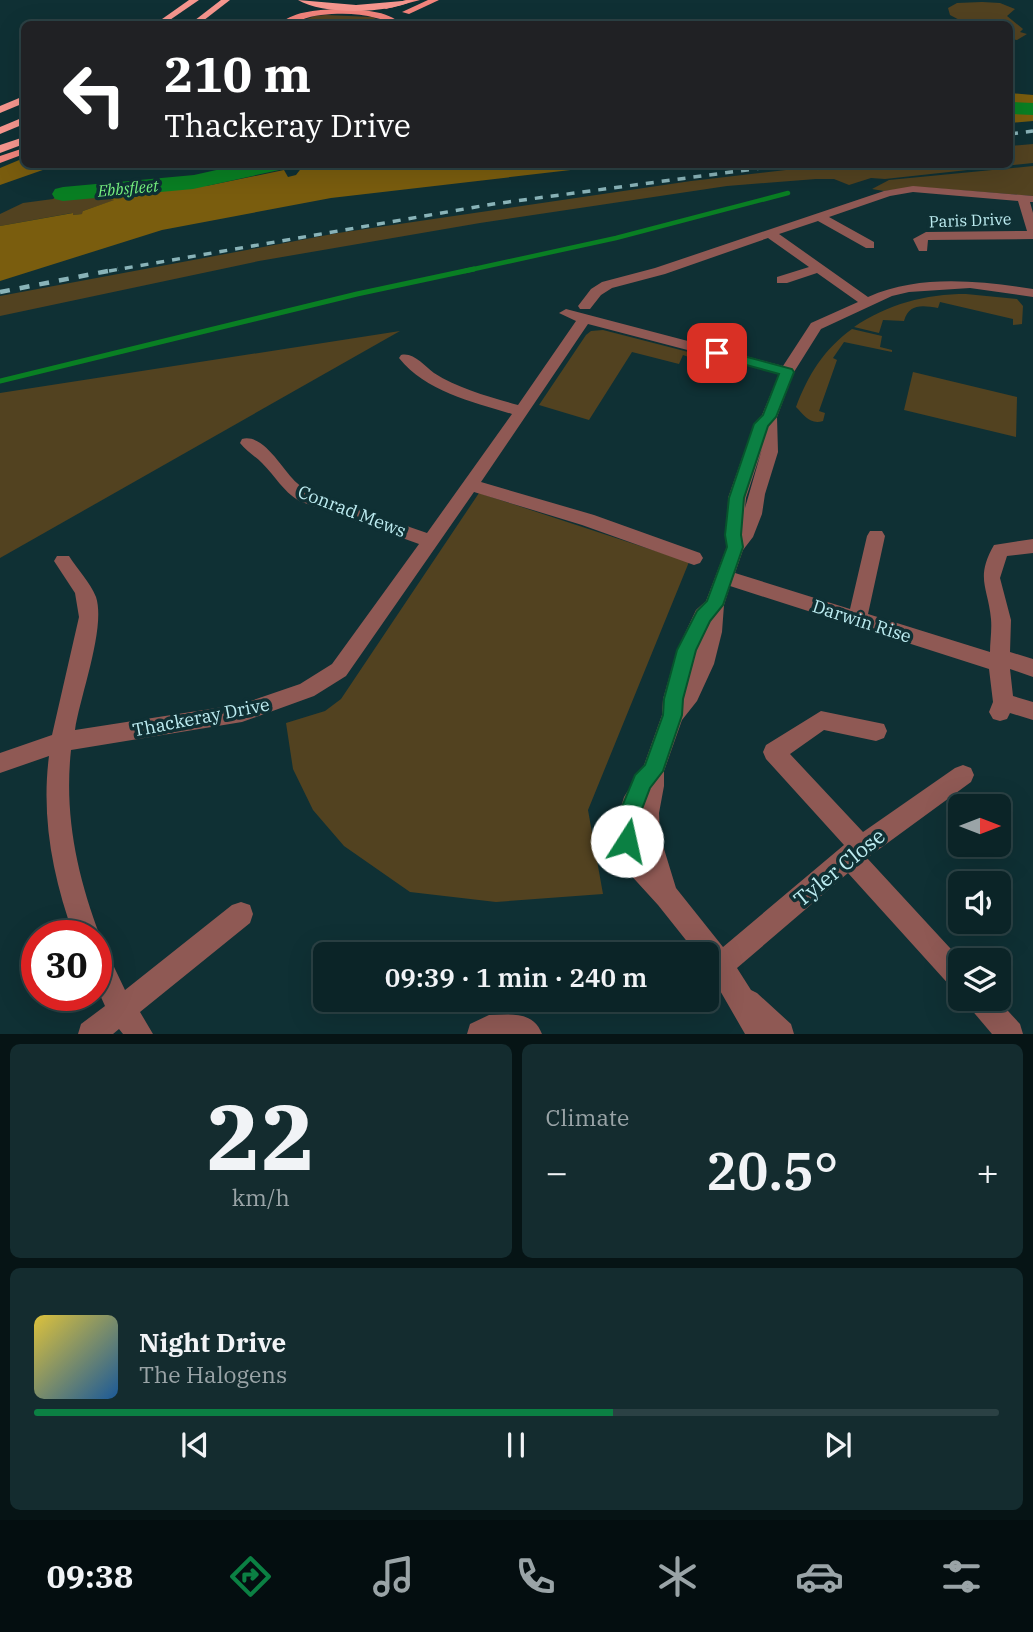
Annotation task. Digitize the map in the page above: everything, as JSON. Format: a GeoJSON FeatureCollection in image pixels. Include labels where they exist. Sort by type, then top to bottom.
{"type":"FeatureCollection","features":[{"type":"Feature","properties":{"kind":"highway"},"geometry":{"type":"LineString","coordinates":[[164,21],[195,0]]}},
{"type":"Feature","properties":{"kind":"highway"},"geometry":{"type":"LineString","coordinates":[[198,21],[226,0]]}},
{"type":"Feature","properties":{"kind":"highway"},"geometry":{"type":"LineString","coordinates":[[302,0],[350,7],[410,0]]}},
{"type":"Feature","properties":{"kind":"highway"},"geometry":{"type":"LineString","coordinates":[[292,2],[337,12]]}},
{"type":"Feature","properties":{"kind":"highway"},"geometry":{"type":"LineString","coordinates":[[0,110],[21,100]]}},
{"type":"Feature","properties":{"kind":"highway"},"geometry":{"type":"LineString","coordinates":[[0,131],[21,121]]}},
{"type":"Feature","properties":{"kind":"highway"},"geometry":{"type":"LineString","coordinates":[[0,147],[21,139]]}},
{"type":"Feature","properties":{"kind":"main road"},"geometry":{"type":"LineString","coordinates":[[287,21],[308,14],[380,8],[416,0]]}},
{"type":"Feature","properties":{"kind":"main road"},"geometry":{"type":"LineString","coordinates":[[398,21],[415,7],[435,0]]}},
{"type":"Feature","properties":{"kind":"main road"},"geometry":{"type":"LineString","coordinates":[[337,12],[382,16],[392,21]]}},
{"type":"Feature","properties":{"kind":"main road"},"geometry":{"type":"LineString","coordinates":[[0,160],[21,151]]}},
{"type":"Feature","properties":{"kind":"street","name":"Thackeray Drive"},"geometry":{"type":"LineString","coordinates":[[0,763],[61,742],[242,713],[307,690],[339,670],[521,411],[596,292],[607,285],[660,271],[895,192],[913,189],[1028,200]]}},
{"type":"Feature","properties":{"kind":"street"},"geometry":{"type":"LineString","coordinates":[[1028,200],[1033,233]]}},
{"type":"Feature","properties":{"kind":"street"},"geometry":{"type":"LineString","coordinates":[[820,217],[874,244],[856,249]]}},
{"type":"Feature","properties":{"kind":"street","name":"Paris Drive"},"geometry":{"type":"LineString","coordinates":[[923,248],[919,239],[926,236],[1033,233]]}},
{"type":"Feature","properties":{"kind":"street"},"geometry":{"type":"LineString","coordinates":[[770,234],[867,302]]}},
{"type":"Feature","properties":{"kind":"street"},"geometry":{"type":"LineString","coordinates":[[782,280],[818,268]]}},
{"type":"Feature","properties":{"kind":"street"},"geometry":{"type":"LineString","coordinates":[[760,1034],[742,997],[720,965],[666,894],[649,881],[627,845],[627,826],[642,782],[653,771],[673,715],[682,709],[702,666],[715,619],[714,605],[735,547],[744,537],[771,452],[769,417],[787,372],[802,350],[810,348],[829,332],[841,321],[841,316],[867,302],[909,288],[946,284],[988,286],[1033,293]]}},
{"type":"Feature","properties":{"kind":"street"},"geometry":{"type":"LineString","coordinates":[[566,313],[585,313],[787,372]]}},
{"type":"Feature","properties":{"kind":"street"},"geometry":{"type":"LineString","coordinates":[[406,358],[426,376],[447,388],[521,411]]}},
{"type":"Feature","properties":{"kind":"street","name":"Conrad Mews"},"geometry":{"type":"LineString","coordinates":[[248,443],[269,460],[290,487],[302,495],[431,541]]}},
{"type":"Feature","properties":{"kind":"street"},"geometry":{"type":"LineString","coordinates":[[470,485],[588,520],[694,558]]}},
{"type":"Feature","properties":{"kind":"street"},"geometry":{"type":"LineString","coordinates":[[857,619],[876,536]]}},
{"type":"Feature","properties":{"kind":"street"},"geometry":{"type":"LineString","coordinates":[[1033,547],[1000,550],[991,578],[1001,620],[1001,707],[1033,711]]}},
{"type":"Feature","properties":{"kind":"street"},"geometry":{"type":"LineString","coordinates":[[63,561],[84,593],[89,616],[61,742],[58,777],[61,840],[71,892],[81,920]]}},
{"type":"Feature","properties":{"kind":"street","name":"Darwin Rise"},"geometry":{"type":"LineString","coordinates":[[724,577],[857,619],[1000,661],[1033,668]]}},
{"type":"Feature","properties":{"kind":"street"},"geometry":{"type":"LineString","coordinates":[[876,731],[821,720],[774,752],[948,963]]}},
{"type":"Feature","properties":{"kind":"street","name":"Tyler Close"},"geometry":{"type":"LineString","coordinates":[[720,965],[855,851],[963,775]]}},
{"type":"Feature","properties":{"kind":"street"},"geometry":{"type":"LineString","coordinates":[[91,1034],[241,914]]}},
{"type":"Feature","properties":{"kind":"street"},"geometry":{"type":"LineString","coordinates":[[112,991],[121,1010],[140,1034]]}},
{"type":"Feature","properties":{"kind":"street"},"geometry":{"type":"LineString","coordinates":[[742,997],[781,1034]]}},
{"type":"Feature","properties":{"kind":"street"},"geometry":{"type":"LineString","coordinates":[[990,1011],[1010,1034]]}},
{"type":"Feature","properties":{"kind":"street"},"geometry":{"type":"LineString","coordinates":[[480,1034],[489,1029],[524,1029],[529,1034]]}},
{"type":"Feature","properties":{"kind":"shaded area"},"geometry":{"type":"Polygon","coordinates":[[[957,3],[1000,3],[1015,9],[1007,16],[1023,29],[1020,32],[1027,34],[1013,39],[1013,21],[961,21],[950,15],[948,8],[957,3]]]}},
{"type":"Feature","properties":{"kind":"shaded area"},"geometry":{"type":"Polygon","coordinates":[[[315,16],[372,17],[381,21],[301,21],[315,16]]]}},
{"type":"Feature","properties":{"kind":"shaded area"},"geometry":{"type":"Polygon","coordinates":[[[1013,93],[1033,95],[1033,121],[1013,123],[1013,93]]]}},
{"type":"Feature","properties":{"kind":"shaded area"},"geometry":{"type":"Polygon","coordinates":[[[1033,144],[1033,163],[1013,165],[1013,146],[1033,144]]]}},
{"type":"Feature","properties":{"kind":"shaded area"},"geometry":{"type":"Polygon","coordinates":[[[21,159],[21,168],[48,168],[0,185],[0,168],[21,159]]]}},
{"type":"Feature","properties":{"kind":"shaded area"},"geometry":{"type":"Polygon","coordinates":[[[1033,166],[1033,196],[919,187],[884,191],[872,189],[889,180],[1033,166]]]}},
{"type":"Feature","properties":{"kind":"shaded area"},"geometry":{"type":"Polygon","coordinates":[[[301,168],[588,168],[331,198],[162,230],[0,281],[0,226],[73,213],[82,214],[83,211],[114,200],[95,196],[102,188],[191,178],[196,185],[206,186],[284,170],[288,177],[296,175],[301,168]]]}},
{"type":"Feature","properties":{"kind":"shaded area"},"geometry":{"type":"Polygon","coordinates":[[[803,168],[987,168],[885,179],[871,178],[849,185],[834,179],[816,179],[727,186],[480,223],[259,261],[0,316],[0,296],[338,233],[691,181],[803,168]]]}},
{"type":"Feature","properties":{"kind":"shaded area"},"geometry":{"type":"Polygon","coordinates":[[[62,192],[60,198],[95,196],[115,200],[83,211],[83,214],[72,213],[0,226],[0,214],[23,203],[53,199],[62,192]]]}},
{"type":"Feature","properties":{"kind":"shaded area"},"geometry":{"type":"Polygon","coordinates":[[[966,294],[1017,299],[1023,306],[1022,324],[1013,325],[1013,319],[940,302],[938,308],[921,306],[912,309],[904,321],[883,320],[879,333],[854,327],[880,312],[907,302],[966,294]]]}},
{"type":"Feature","properties":{"kind":"shaded area"},"geometry":{"type":"Polygon","coordinates":[[[852,329],[882,336],[880,347],[892,352],[844,342],[833,358],[837,360],[819,411],[825,413],[823,421],[811,420],[796,407],[801,395],[825,354],[852,329]]]}},
{"type":"Feature","properties":{"kind":"shaded area"},"geometry":{"type":"Polygon","coordinates":[[[603,330],[700,355],[697,360],[683,355],[679,364],[632,352],[589,420],[539,405],[586,335],[591,331],[603,330]]]}},
{"type":"Feature","properties":{"kind":"shaded area"},"geometry":{"type":"Polygon","coordinates":[[[400,331],[0,558],[0,393],[400,331]]]}},
{"type":"Feature","properties":{"kind":"shaded area"},"geometry":{"type":"Polygon","coordinates":[[[913,372],[1017,397],[1016,437],[904,410],[913,372]]]}},
{"type":"Feature","properties":{"kind":"shaded area"},"geometry":{"type":"Polygon","coordinates":[[[479,493],[689,562],[588,810],[603,894],[496,902],[410,892],[344,846],[313,810],[293,769],[286,723],[325,711],[341,699],[479,493]]]}},
{"type":"Feature","properties":{"kind":"waterway","name":"Ebbsfleet"},"geometry":{"type":"LineString","coordinates":[[1013,108],[1033,109]]}},
{"type":"Feature","properties":{"kind":"waterway","name":"Ebbsfleet"},"geometry":{"type":"LineString","coordinates":[[202,180],[258,168]]}},
{"type":"Feature","properties":{"kind":"waterway","name":"Ebbsfleet"},"geometry":{"type":"LineString","coordinates":[[63,194],[193,182]]}},
{"type":"Feature","properties":{"kind":"waterway"},"geometry":{"type":"LineString","coordinates":[[465,271],[616,238],[788,193]]}},
{"type":"Feature","properties":{"kind":"waterway"},"geometry":{"type":"LineString","coordinates":[[0,381],[357,294],[474,269]]}},
{"type":"Feature","properties":{"kind":"railway"},"geometry":{"type":"LineString","coordinates":[[1013,134],[1033,131]]}},
{"type":"Feature","properties":{"kind":"railway"},"geometry":{"type":"LineString","coordinates":[[109,271],[493,204],[761,168]]}},
{"type":"Feature","properties":{"kind":"railway"},"geometry":{"type":"LineString","coordinates":[[0,292],[118,269]]}},
{"type":"Feature","properties":{"kind":"route"},"geometry":{"type":"LineString","coordinates":[[627,841],[626,832],[632,809],[642,782],[653,771],[673,715],[673,699],[687,650],[703,616],[714,605],[735,547],[733,535],[737,498],[754,453],[753,447],[762,424],[769,417],[787,372],[717,353]]}}]}
